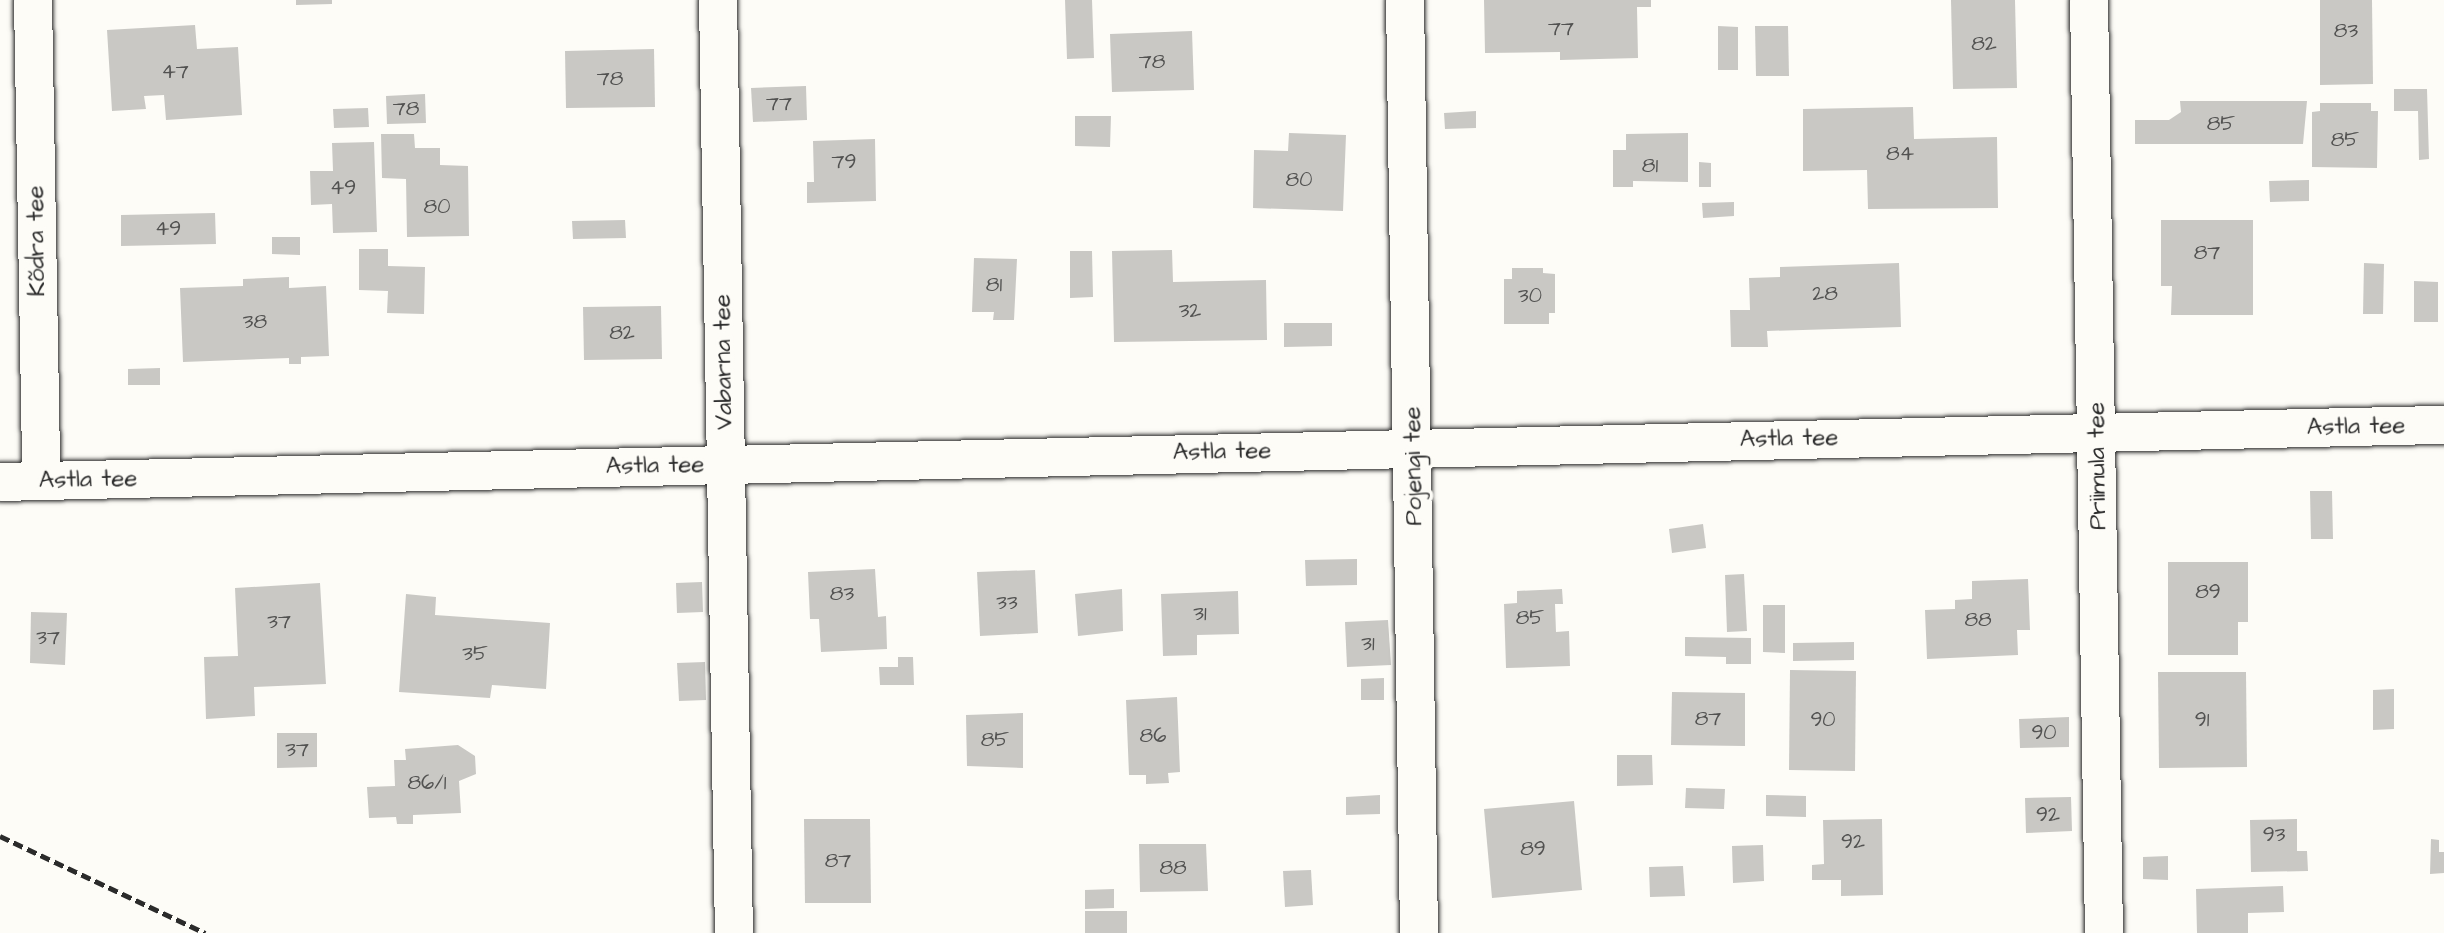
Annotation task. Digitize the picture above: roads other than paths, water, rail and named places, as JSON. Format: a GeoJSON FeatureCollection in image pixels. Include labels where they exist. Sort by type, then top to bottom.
{"type":"FeatureCollection","features":[{"type":"Feature","properties":{"kind":"street","name":"Kõdra tee"},"geometry":{"type":"LineString","coordinates":[[33,0],[41,481]]}},
{"type":"Feature","properties":{"kind":"street","name":"Vabarna tee"},"geometry":{"type":"LineString","coordinates":[[718,0],[734,933]]}},
{"type":"Feature","properties":{"kind":"street","name":"Pojengi tee"},"geometry":{"type":"LineString","coordinates":[[1405,0],[1414,448],[1419,933]]}},
{"type":"Feature","properties":{"kind":"street","name":"Priimula tee"},"geometry":{"type":"LineString","coordinates":[[2089,0],[2104,933]]}},
{"type":"Feature","properties":{"kind":"street","name":"Astla tee"},"geometry":{"type":"LineString","coordinates":[[0,482],[2444,425]]}},
{"type":"Feature","properties":{"kind":"railway"},"geometry":{"type":"LineString","coordinates":[[0,836],[205,933]]}}]}
